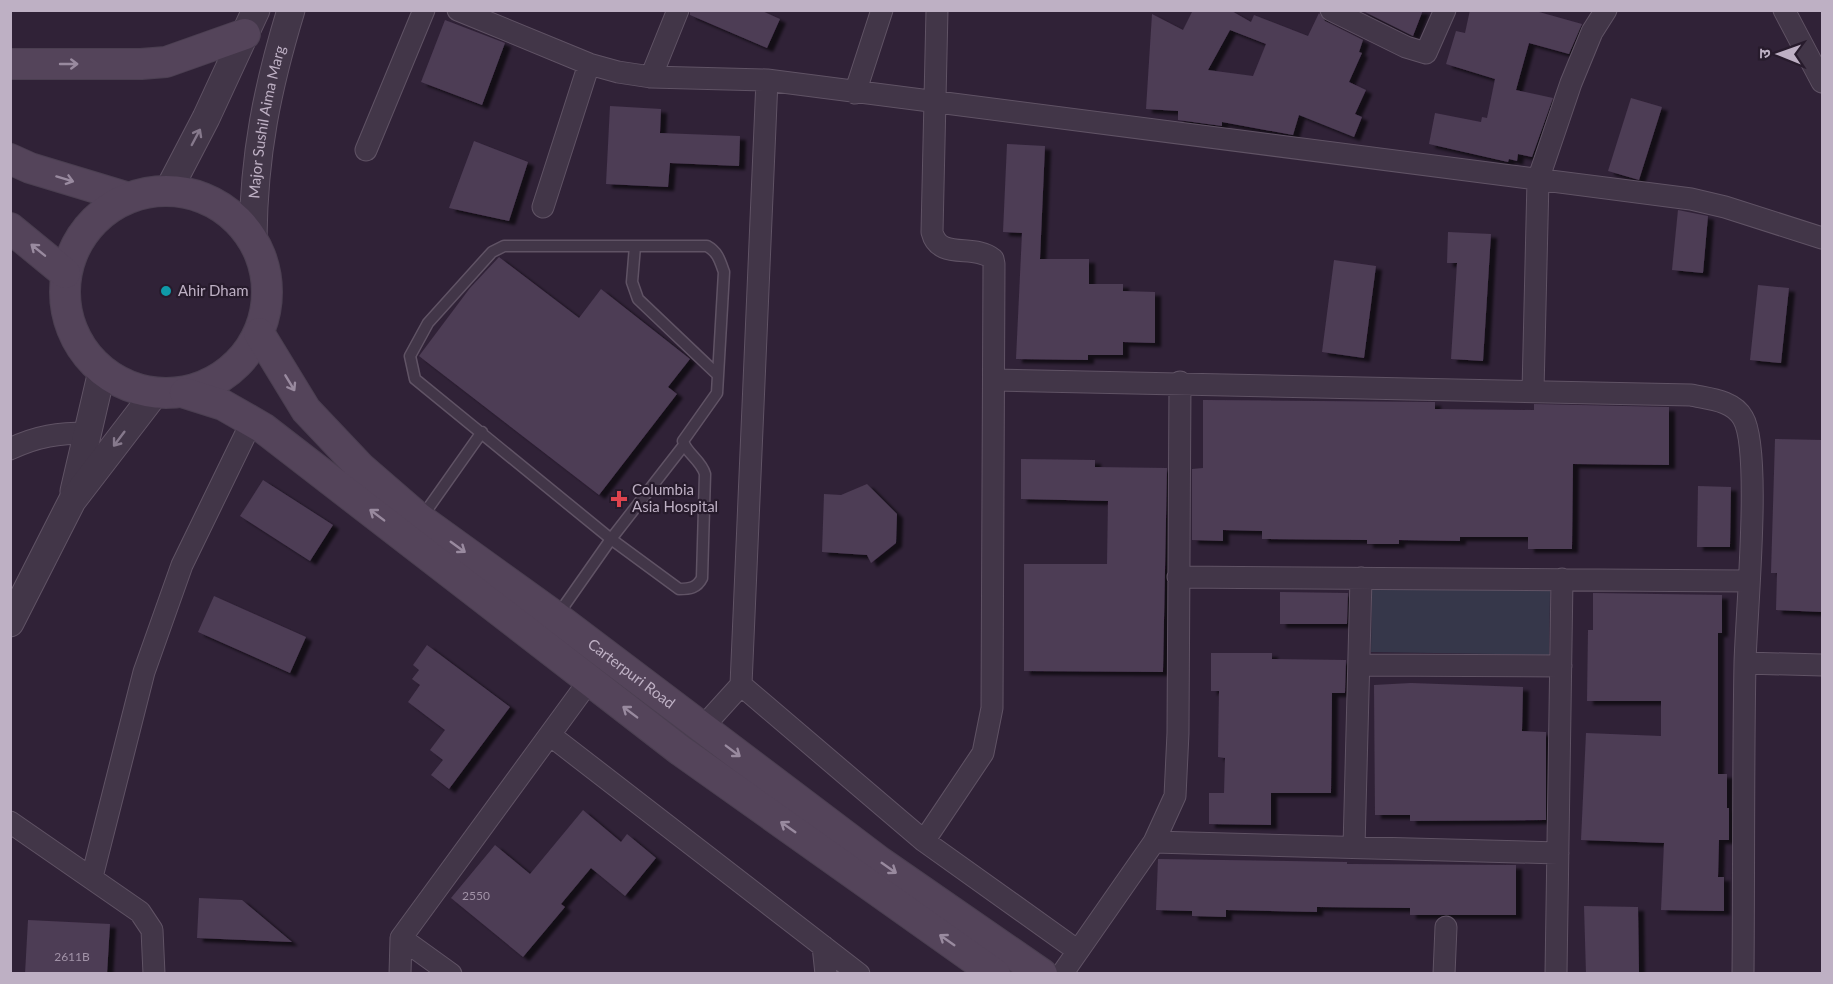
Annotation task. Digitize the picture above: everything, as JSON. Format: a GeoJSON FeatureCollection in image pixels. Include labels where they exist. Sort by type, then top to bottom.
{"type":"FeatureCollection","features":[{"type":"Feature","properties":{"kind":"main road"},"geometry":{"type":"LineString","coordinates":[[10,63],[141,64],[165,62],[250,22]]}},
{"type":"Feature","properties":{"kind":"main road"},"geometry":{"type":"LineString","coordinates":[[10,159],[30,168],[126,197]]}},
{"type":"Feature","properties":{"kind":"main road"},"geometry":{"type":"LineString","coordinates":[[169,189],[180,190],[218,204],[253,237],[266,270],[266,310],[251,349],[216,381],[185,393],[155,393],[129,388],[102,371],[81,350],[66,315],[65,273],[78,239],[107,207],[140,192],[169,189]]}},
{"type":"Feature","properties":{"kind":"main road"},"geometry":{"type":"LineString","coordinates":[[10,228],[65,273]]}},
{"type":"Feature","properties":{"kind":"main road","name":"Carterpuri Road"},"geometry":{"type":"LineString","coordinates":[[259,333],[306,410],[360,467],[420,519],[556,617],[880,862],[1042,974]]}},
{"type":"Feature","properties":{"kind":"main road","name":"Carterpuri Road"},"geometry":{"type":"LineString","coordinates":[[185,393],[223,405],[252,422],[391,526],[681,751],[995,974]]}},
{"type":"Feature","properties":{"kind":"street","name":"Major Sushil Aima Marg"},"geometry":{"type":"LineString","coordinates":[[253,237],[253,191],[258,140],[291,10]]}},
{"type":"Feature","properties":{"kind":"street"},"geometry":{"type":"LineString","coordinates":[[366,150],[424,10]]}},
{"type":"Feature","properties":{"kind":"street"},"geometry":{"type":"LineString","coordinates":[[458,10],[589,64],[618,72],[651,77],[766,80],[937,104],[1691,199],[1822,238]]}},
{"type":"Feature","properties":{"kind":"street"},"geometry":{"type":"LineString","coordinates":[[651,77],[678,10]]}},
{"type":"Feature","properties":{"kind":"street"},"geometry":{"type":"LineString","coordinates":[[855,93],[882,10]]}},
{"type":"Feature","properties":{"kind":"street"},"geometry":{"type":"LineString","coordinates":[[924,841],[983,753],[992,708],[993,259],[982,253],[941,248],[934,241],[932,232],[937,104],[937,10]]}},
{"type":"Feature","properties":{"kind":"street"},"geometry":{"type":"LineString","coordinates":[[1331,10],[1406,47],[1426,53],[1445,10]]}},
{"type":"Feature","properties":{"kind":"street"},"geometry":{"type":"LineString","coordinates":[[1533,391],[1538,180],[1570,83],[1592,32],[1606,10]]}},
{"type":"Feature","properties":{"kind":"street"},"geometry":{"type":"LineString","coordinates":[[1784,10],[1822,82]]}},
{"type":"Feature","properties":{"kind":"street"},"geometry":{"type":"LineString","coordinates":[[169,189],[207,118],[250,22]]}},
{"type":"Feature","properties":{"kind":"street"},"geometry":{"type":"LineString","coordinates":[[543,207],[589,64]]}},
{"type":"Feature","properties":{"kind":"street"},"geometry":{"type":"LineString","coordinates":[[702,728],[741,685],[766,80]]}},
{"type":"Feature","properties":{"kind":"street"},"geometry":{"type":"LineString","coordinates":[[72,501],[102,371]]}},
{"type":"Feature","properties":{"kind":"street"},"geometry":{"type":"LineString","coordinates":[[994,380],[1180,382],[1691,395],[1722,401],[1735,409],[1744,419],[1752,453],[1745,663],[1743,974]]}},
{"type":"Feature","properties":{"kind":"street"},"geometry":{"type":"LineString","coordinates":[[1062,974],[1154,842],[1175,796],[1180,382]]}},
{"type":"Feature","properties":{"kind":"street"},"geometry":{"type":"LineString","coordinates":[[10,623],[72,501],[155,393]]}},
{"type":"Feature","properties":{"kind":"street"},"geometry":{"type":"LineString","coordinates":[[92,877],[148,661],[182,565],[252,422]]}},
{"type":"Feature","properties":{"kind":"street"},"geometry":{"type":"LineString","coordinates":[[10,448],[53,434],[88,433]]}},
{"type":"Feature","properties":{"kind":"street"},"geometry":{"type":"LineString","coordinates":[[1178,577],[1748,581]]}},
{"type":"Feature","properties":{"kind":"street"},"geometry":{"type":"LineString","coordinates":[[1354,847],[1361,578]]}},
{"type":"Feature","properties":{"kind":"street"},"geometry":{"type":"LineString","coordinates":[[1556,974],[1562,579]]}},
{"type":"Feature","properties":{"kind":"street"},"geometry":{"type":"LineString","coordinates":[[1745,663],[1822,665]]}},
{"type":"Feature","properties":{"kind":"street"},"geometry":{"type":"LineString","coordinates":[[1359,665],[1561,666]]}},
{"type":"Feature","properties":{"kind":"street"},"geometry":{"type":"LineString","coordinates":[[400,974],[401,938],[589,681]]}},
{"type":"Feature","properties":{"kind":"street"},"geometry":{"type":"LineString","coordinates":[[741,685],[924,841],[1078,951]]}},
{"type":"Feature","properties":{"kind":"street"},"geometry":{"type":"LineString","coordinates":[[550,735],[859,974]]}},
{"type":"Feature","properties":{"kind":"street"},"geometry":{"type":"LineString","coordinates":[[10,822],[140,912],[152,930],[154,974]]}},
{"type":"Feature","properties":{"kind":"street"},"geometry":{"type":"LineString","coordinates":[[1154,842],[1558,853]]}},
{"type":"Feature","properties":{"kind":"street"},"geometry":{"type":"LineString","coordinates":[[1444,974],[1446,927]]}},
{"type":"Feature","properties":{"kind":"street"},"geometry":{"type":"LineString","coordinates":[[401,938],[452,974]]}},
{"type":"Feature","properties":{"kind":"street"},"geometry":{"type":"LineString","coordinates":[[823,946],[826,974]]}},
{"type":"Feature","properties":{"kind":"lane"},"geometry":{"type":"LineString","coordinates":[[635,246],[632,282],[638,299],[718,375]]}},
{"type":"Feature","properties":{"kind":"lane"},"geometry":{"type":"LineString","coordinates":[[556,617],[611,539],[684,445],[685,435],[717,393],[724,272],[715,250],[707,246],[498,247],[428,323],[410,356],[415,379],[611,539],[679,589],[692,588],[699,584],[702,578],[705,474],[698,459],[684,445]]}},
{"type":"Feature","properties":{"kind":"lane"},"geometry":{"type":"LineString","coordinates":[[420,519],[482,432]]}},
{"type":"Feature","properties":{"kind":"shaded area"},"geometry":{"type":"Polygon","coordinates":[[[1372,588],[1550,591],[1549,655],[1371,652],[1372,588]]]}},
{"type":"Feature","properties":{"kind":"building"},"geometry":{"type":"Polygon","coordinates":[[[690,10],[760,10],[780,19],[767,48],[690,15],[690,10]]]}},
{"type":"Feature","properties":{"kind":"building"},"geometry":{"type":"Polygon","coordinates":[[[1193,10],[1230,10],[1251,22],[1254,15],[1308,36],[1319,13],[1325,21],[1363,40],[1359,52],[1362,53],[1349,82],[1366,90],[1355,114],[1362,117],[1354,137],[1299,115],[1293,135],[1222,122],[1222,126],[1178,120],[1178,111],[1146,109],[1152,14],[1183,30],[1193,10]],[[1230,30],[1208,70],[1253,76],[1266,44],[1230,30]]]}},
{"type":"Feature","properties":{"kind":"building"},"geometry":{"type":"Polygon","coordinates":[[[1361,10],[1423,10],[1413,36],[1361,10]]]}},
{"type":"Feature","properties":{"kind":"building"},"geometry":{"type":"Polygon","coordinates":[[[1470,10],[1532,10],[1582,24],[1569,54],[1529,43],[1516,90],[1553,98],[1532,157],[1518,154],[1517,161],[1509,159],[1508,162],[1429,144],[1435,113],[1481,122],[1482,117],[1487,118],[1495,79],[1446,64],[1456,31],[1465,33],[1470,10]]]}},
{"type":"Feature","properties":{"kind":"building"},"geometry":{"type":"Polygon","coordinates":[[[445,20],[505,43],[482,105],[421,82],[445,20]]]}},
{"type":"Feature","properties":{"kind":"building"},"geometry":{"type":"Polygon","coordinates":[[[1631,98],[1662,107],[1639,180],[1608,171],[1631,98]]]}},
{"type":"Feature","properties":{"kind":"building"},"geometry":{"type":"Polygon","coordinates":[[[610,106],[661,109],[660,133],[740,136],[739,166],[670,163],[668,187],[606,184],[610,106]]]}},
{"type":"Feature","properties":{"kind":"building"},"geometry":{"type":"Polygon","coordinates":[[[474,141],[528,162],[509,221],[449,208],[474,141]]]}},
{"type":"Feature","properties":{"kind":"building"},"geometry":{"type":"Polygon","coordinates":[[[1007,144],[1045,146],[1040,259],[1089,259],[1089,284],[1123,284],[1123,291],[1155,292],[1155,343],[1123,342],[1123,355],[1088,355],[1088,360],[1016,359],[1022,233],[1003,232],[1007,144]]]}},
{"type":"Feature","properties":{"kind":"building"},"geometry":{"type":"Polygon","coordinates":[[[1678,210],[1708,216],[1703,273],[1672,270],[1678,210]]]}},
{"type":"Feature","properties":{"kind":"building"},"geometry":{"type":"Polygon","coordinates":[[[1448,232],[1491,234],[1483,361],[1451,359],[1457,263],[1447,263],[1448,232]]]}},
{"type":"Feature","properties":{"kind":"building"},"geometry":{"type":"Polygon","coordinates":[[[499,257],[579,318],[601,289],[690,359],[668,387],[677,394],[599,495],[419,356],[470,288],[499,257]]]}},
{"type":"Feature","properties":{"kind":"building"},"geometry":{"type":"Polygon","coordinates":[[[1334,260],[1376,266],[1364,358],[1322,352],[1334,260]]]}},
{"type":"Feature","properties":{"kind":"building"},"geometry":{"type":"Polygon","coordinates":[[[1758,285],[1789,288],[1781,363],[1750,360],[1758,285]]]}},
{"type":"Feature","properties":{"kind":"building"},"geometry":{"type":"Polygon","coordinates":[[[1203,400],[1435,402],[1435,409],[1534,410],[1534,404],[1669,407],[1669,465],[1573,464],[1572,549],[1528,549],[1528,537],[1460,537],[1460,541],[1399,540],[1399,544],[1367,544],[1367,540],[1262,539],[1262,531],[1223,530],[1223,541],[1192,540],[1192,469],[1203,468],[1203,400]]]}},
{"type":"Feature","properties":{"kind":"building"},"geometry":{"type":"Polygon","coordinates":[[[1775,439],[1822,440],[1822,612],[1776,610],[1777,573],[1771,573],[1775,439]]]}},
{"type":"Feature","properties":{"kind":"building"},"geometry":{"type":"Polygon","coordinates":[[[1021,459],[1095,460],[1095,467],[1167,468],[1163,672],[1024,671],[1024,564],[1107,564],[1108,501],[1021,499],[1021,459]]]}},
{"type":"Feature","properties":{"kind":"building"},"geometry":{"type":"Polygon","coordinates":[[[263,480],[333,525],[310,561],[240,516],[263,480]]]}},
{"type":"Feature","properties":{"kind":"building"},"geometry":{"type":"Polygon","coordinates":[[[867,484],[897,514],[896,543],[871,563],[867,555],[822,552],[824,494],[841,495],[867,484]]]}},
{"type":"Feature","properties":{"kind":"building"},"geometry":{"type":"Polygon","coordinates":[[[1698,486],[1731,487],[1730,547],[1697,547],[1698,486]]]}},
{"type":"Feature","properties":{"kind":"building"},"geometry":{"type":"Polygon","coordinates":[[[1280,592],[1348,593],[1347,624],[1280,624],[1280,592]]]}},
{"type":"Feature","properties":{"kind":"building"},"geometry":{"type":"Polygon","coordinates":[[[1593,593],[1722,595],[1722,633],[1718,633],[1718,774],[1727,774],[1729,840],[1719,840],[1718,877],[1724,877],[1724,911],[1661,910],[1664,843],[1581,840],[1586,733],[1661,736],[1661,701],[1587,701],[1588,630],[1593,630],[1593,593]]]}},
{"type":"Feature","properties":{"kind":"building"},"geometry":{"type":"Polygon","coordinates":[[[214,596],[306,637],[290,673],[198,632],[214,596]]]}},
{"type":"Feature","properties":{"kind":"building"},"geometry":{"type":"Polygon","coordinates":[[[427,645],[510,707],[449,789],[431,775],[443,760],[430,750],[445,730],[408,702],[420,685],[412,679],[419,670],[413,665],[427,645]]]}},
{"type":"Feature","properties":{"kind":"building"},"geometry":{"type":"Polygon","coordinates":[[[1211,653],[1272,653],[1272,659],[1346,660],[1345,693],[1332,693],[1331,793],[1271,793],[1271,825],[1209,824],[1209,793],[1224,793],[1225,758],[1218,757],[1219,691],[1211,691],[1211,653]]]}},
{"type":"Feature","properties":{"kind":"building"},"geometry":{"type":"Polygon","coordinates":[[[1411,683],[1523,687],[1522,731],[1546,732],[1546,820],[1410,821],[1410,815],[1375,815],[1374,685],[1411,683]]]}},
{"type":"Feature","properties":{"kind":"building"},"geometry":{"type":"Polygon","coordinates":[[[583,810],[621,842],[627,834],[656,858],[625,896],[591,868],[561,904],[565,907],[523,957],[451,898],[495,845],[530,874],[583,810]]]}},
{"type":"Feature","properties":{"kind":"building"},"geometry":{"type":"Polygon","coordinates":[[[1158,859],[1347,862],[1347,864],[1516,865],[1516,915],[1410,915],[1410,908],[1317,907],[1317,912],[1226,910],[1226,917],[1192,916],[1192,911],[1156,910],[1158,859]]]}},
{"type":"Feature","properties":{"kind":"building"},"geometry":{"type":"Polygon","coordinates":[[[199,898],[242,900],[292,942],[197,938],[199,898]]]}},
{"type":"Feature","properties":{"kind":"building"},"geometry":{"type":"Polygon","coordinates":[[[1584,906],[1638,907],[1639,974],[1586,974],[1584,906]]]}},
{"type":"Feature","properties":{"kind":"building"},"geometry":{"type":"Polygon","coordinates":[[[28,920],[110,924],[107,974],[25,974],[28,920]]]}},
{"type":"Feature","properties":{"kind":"place","name":"Ahir Dham"},"geometry":{"type":"Point","coordinates":[166,291]}},
{"type":"Feature","properties":{"kind":"place","name":"Columbia Asia Hospital"},"geometry":{"type":"Point","coordinates":[619,499]}}]}
